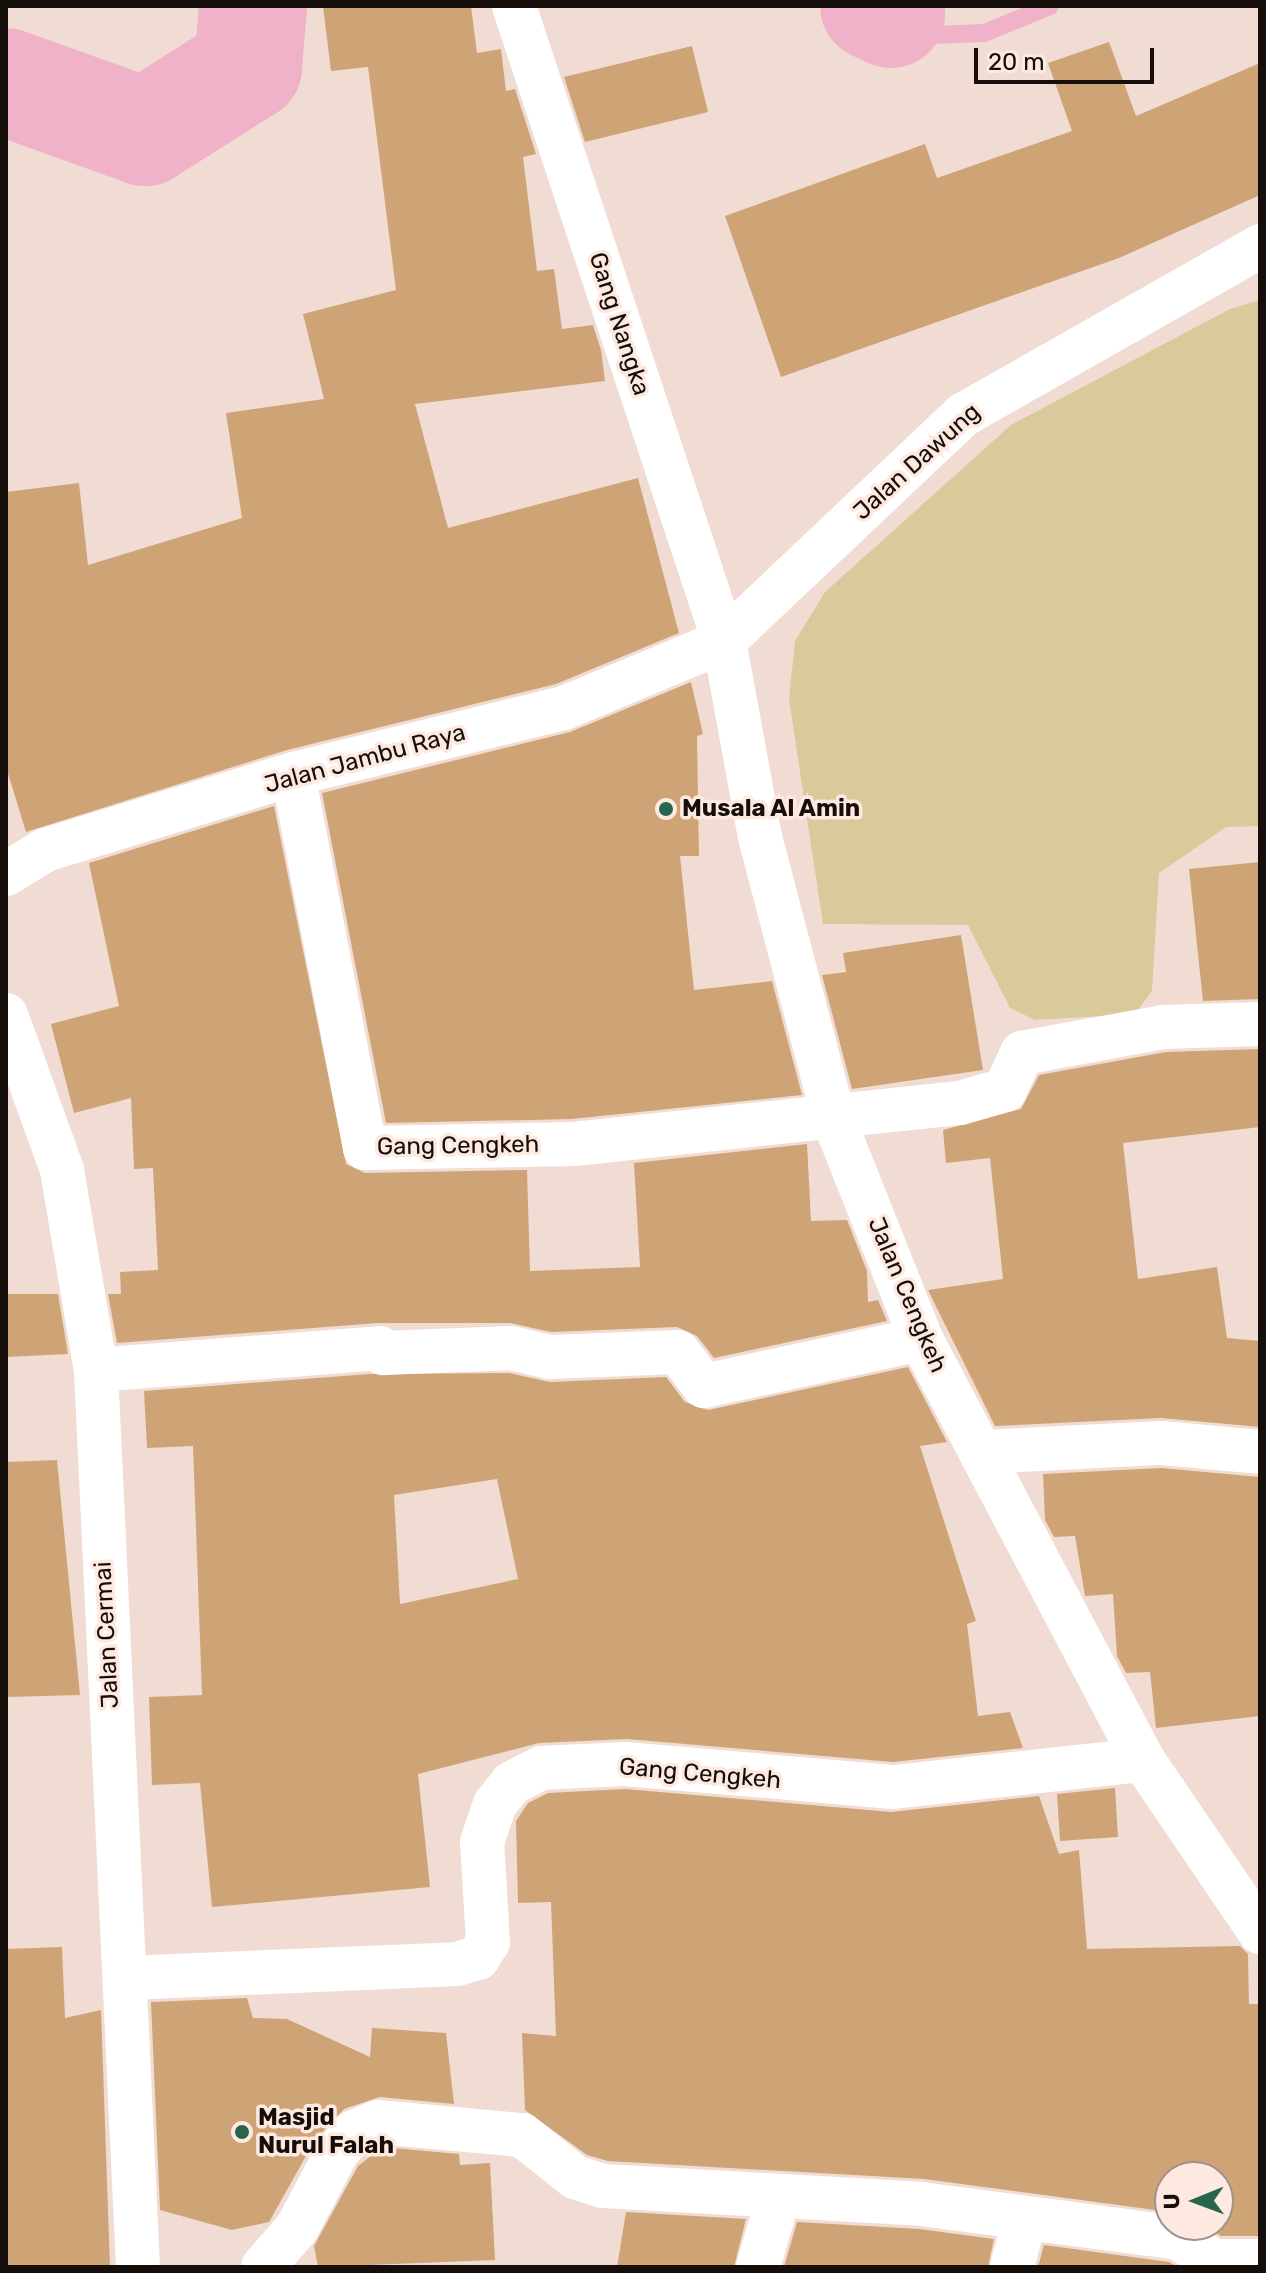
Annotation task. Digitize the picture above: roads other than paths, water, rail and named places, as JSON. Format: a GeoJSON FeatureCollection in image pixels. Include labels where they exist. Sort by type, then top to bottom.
{"type":"FeatureCollection","features":[{"type":"Feature","properties":{"kind":"street","name":"Gang Nangka"},"geometry":{"type":"LineString","coordinates":[[514,6],[724,641]]}},
{"type":"Feature","properties":{"kind":"street","name":"Jalan Dawung"},"geometry":{"type":"LineString","coordinates":[[724,641],[963,415],[1260,246]]}},
{"type":"Feature","properties":{"kind":"street","name":"Jalan Jambu Raya"},"geometry":{"type":"LineString","coordinates":[[6,874],[45,850],[293,774],[564,708],[724,641]]}},
{"type":"Feature","properties":{"kind":"street","name":"Jalan Cengkeh"},"geometry":{"type":"LineString","coordinates":[[724,641],[760,837],[834,1120],[921,1339],[1143,1760],[1260,1932]]}},
{"type":"Feature","properties":{"kind":"street","name":"Gang Cengkeh"},"geometry":{"type":"LineString","coordinates":[[293,774],[365,1148],[574,1144],[834,1120]]}},
{"type":"Feature","properties":{"kind":"street","name":"Jalan Cermai"},"geometry":{"type":"LineString","coordinates":[[6,1015],[62,1170],[96,1370],[138,2267]]}},
{"type":"Feature","properties":{"kind":"street"},"geometry":{"type":"LineString","coordinates":[[834,1120],[1005,1090],[1022,1053],[1163,1027],[1260,1024]]}},
{"type":"Feature","properties":{"kind":"street"},"geometry":{"type":"LineString","coordinates":[[96,1370],[380,1348],[383,1353],[511,1348],[549,1357],[678,1352],[704,1386],[921,1339]]}},
{"type":"Feature","properties":{"kind":"street"},"geometry":{"type":"LineString","coordinates":[[982,1452],[1162,1443],[1260,1452]]}},
{"type":"Feature","properties":{"kind":"street","name":"Gang Cengkeh"},"geometry":{"type":"LineString","coordinates":[[126,1978],[457,1964],[478,1958],[488,1942],[482,1842],[495,1804],[512,1783],[541,1768],[625,1764],[893,1787],[1143,1760]]}},
{"type":"Feature","properties":{"kind":"street"},"geometry":{"type":"LineString","coordinates":[[263,2267],[297,2228],[337,2152],[354,2132],[378,2122],[522,2135],[575,2177],[603,2186],[778,2199],[921,2204],[1024,2222],[1178,2238],[1214,2261],[1260,2261]]}},
{"type":"Feature","properties":{"kind":"street"},"geometry":{"type":"LineString","coordinates":[[758,2267],[778,2199]]}},
{"type":"Feature","properties":{"kind":"street"},"geometry":{"type":"LineString","coordinates":[[1012,2267],[1024,2222]]}},
{"type":"Feature","properties":{"kind":"waterway"},"geometry":{"type":"LineString","coordinates":[[6,82],[145,132],[248,67],[253,6]]}},
{"type":"Feature","properties":{"kind":"waterway"},"geometry":{"type":"LineString","coordinates":[[874,6],[891,14]]}},
{"type":"Feature","properties":{"kind":"waterway"},"geometry":{"type":"LineString","coordinates":[[891,14],[931,35],[984,33],[1050,6]]}},
{"type":"Feature","properties":{"kind":"place","name":"Musala Al Amin"},"geometry":{"type":"Point","coordinates":[666,809]}},
{"type":"Feature","properties":{"kind":"place","name":"Masjid Nurul Falah"},"geometry":{"type":"Point","coordinates":[242,2132]}}]}
